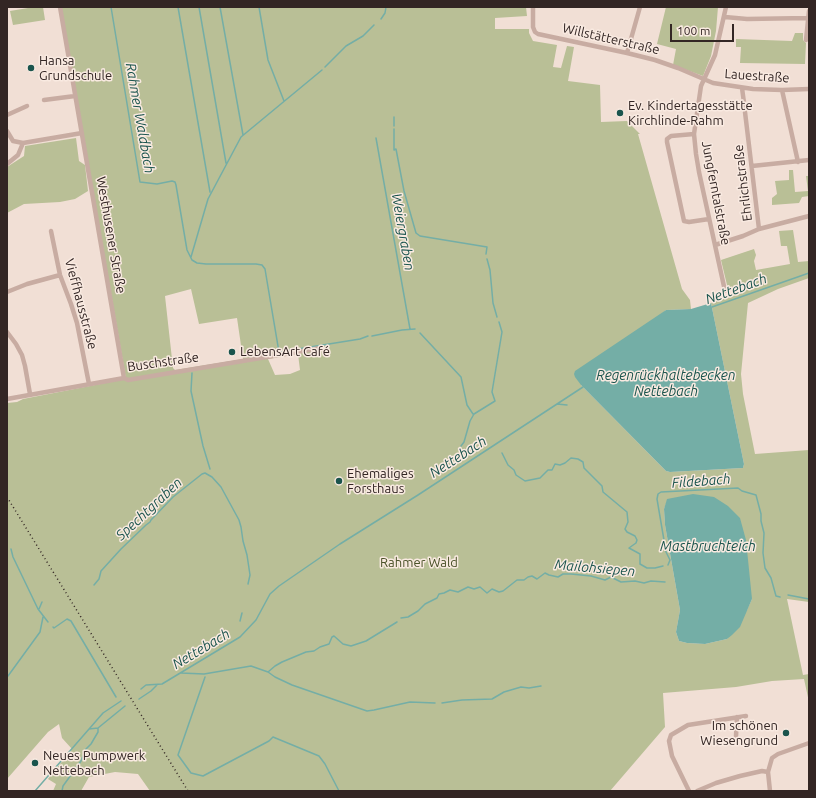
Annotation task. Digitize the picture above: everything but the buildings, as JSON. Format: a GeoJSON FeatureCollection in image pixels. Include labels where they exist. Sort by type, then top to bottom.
{"type":"FeatureCollection","features":[{"type":"Feature","properties":{"kind":"street","name":"Westhusener Straße"},"geometry":{"type":"LineString","coordinates":[[60,7],[124,378]]}},
{"type":"Feature","properties":{"kind":"street","name":"Willstätterstraße"},"geometry":{"type":"LineString","coordinates":[[533,7],[533,27],[535,32],[538,34],[627,53],[673,66],[705,79]]}},
{"type":"Feature","properties":{"kind":"street"},"geometry":{"type":"LineString","coordinates":[[627,53],[640,7]]}},
{"type":"Feature","properties":{"kind":"street","name":"Jungferntalstraße"},"geometry":{"type":"LineString","coordinates":[[725,291],[696,154],[694,134],[701,86],[715,55],[725,17],[726,7]]}},
{"type":"Feature","properties":{"kind":"street"},"geometry":{"type":"LineString","coordinates":[[806,40],[809,11]]}},
{"type":"Feature","properties":{"kind":"street"},"geometry":{"type":"LineString","coordinates":[[725,17],[747,19],[808,18]]}},
{"type":"Feature","properties":{"kind":"street","name":"Lauestraße"},"geometry":{"type":"LineString","coordinates":[[705,79],[713,83],[742,88],[782,90],[809,89]]}},
{"type":"Feature","properties":{"kind":"street","name":"Ehrlichstraße"},"geometry":{"type":"LineString","coordinates":[[742,88],[759,229]]}},
{"type":"Feature","properties":{"kind":"street"},"geometry":{"type":"LineString","coordinates":[[782,90],[798,162]]}},
{"type":"Feature","properties":{"kind":"street"},"geometry":{"type":"LineString","coordinates":[[44,100],[75,96]]}},
{"type":"Feature","properties":{"kind":"street"},"geometry":{"type":"LineString","coordinates":[[7,115],[27,106]]}},
{"type":"Feature","properties":{"kind":"street"},"geometry":{"type":"LineString","coordinates":[[7,132],[20,152]]}},
{"type":"Feature","properties":{"kind":"street"},"geometry":{"type":"LineString","coordinates":[[13,141],[23,143],[82,133]]}},
{"type":"Feature","properties":{"kind":"street"},"geometry":{"type":"LineString","coordinates":[[694,134],[671,136],[667,138],[667,142],[684,221],[689,222],[709,219]]}},
{"type":"Feature","properties":{"kind":"street"},"geometry":{"type":"LineString","coordinates":[[7,164],[20,152],[23,143]]}},
{"type":"Feature","properties":{"kind":"street"},"geometry":{"type":"LineString","coordinates":[[752,166],[809,160]]}},
{"type":"Feature","properties":{"kind":"street"},"geometry":{"type":"LineString","coordinates":[[715,245],[736,239],[759,229],[809,216]]}},
{"type":"Feature","properties":{"kind":"street","name":"Vieffhausstraße"},"geometry":{"type":"LineString","coordinates":[[51,231],[60,275],[74,312],[89,384]]}},
{"type":"Feature","properties":{"kind":"street"},"geometry":{"type":"LineString","coordinates":[[7,292],[27,284],[60,275]]}},
{"type":"Feature","properties":{"kind":"street"},"geometry":{"type":"LineString","coordinates":[[7,332],[22,355],[30,394]]}},
{"type":"Feature","properties":{"kind":"street","name":"Buschstraße"},"geometry":{"type":"LineString","coordinates":[[7,399],[124,378],[128,380],[321,348]]}},
{"type":"Feature","properties":{"kind":"street"},"geometry":{"type":"LineString","coordinates":[[689,791],[672,756],[669,741],[671,735],[688,725],[746,716]]}},
{"type":"Feature","properties":{"kind":"street"},"geometry":{"type":"LineString","coordinates":[[736,736],[737,718]]}},
{"type":"Feature","properties":{"kind":"street"},"geometry":{"type":"LineString","coordinates":[[770,791],[768,772],[774,756],[809,743]]}},
{"type":"Feature","properties":{"kind":"street"},"geometry":{"type":"LineString","coordinates":[[697,791],[735,777],[762,771],[768,772]]}},
{"type":"Feature","properties":{"kind":"green space"},"geometry":{"type":"Polygon","coordinates":[[[43,7],[45,20],[13,25],[10,11],[43,7]]]}},
{"type":"Feature","properties":{"kind":"green space","name":"Rahmer Wald"},"geometry":{"type":"Polygon","coordinates":[[[61,7],[526,7],[527,16],[495,18],[495,29],[529,29],[529,33],[533,41],[557,45],[553,67],[561,68],[567,46],[574,47],[568,81],[600,85],[601,122],[627,121],[640,134],[638,134],[682,289],[690,300],[691,309],[666,310],[581,385],[666,471],[743,468],[744,464],[711,303],[749,288],[745,286],[728,289],[721,260],[754,249],[756,255],[754,261],[756,270],[790,264],[787,246],[781,246],[779,231],[793,230],[798,262],[809,261],[809,278],[778,289],[748,303],[741,374],[743,394],[755,454],[809,450],[809,602],[787,599],[803,675],[809,674],[809,702],[804,679],[772,681],[736,687],[663,693],[665,727],[610,791],[150,791],[138,774],[115,772],[89,777],[81,791],[53,791],[56,784],[48,779],[72,749],[62,738],[59,724],[48,732],[7,779],[7,403],[126,379],[61,7]],[[191,289],[165,296],[173,368],[175,370],[243,359],[237,318],[199,324],[191,289]],[[298,354],[268,359],[275,375],[290,374],[300,370],[298,354]],[[668,499],[664,509],[665,525],[680,610],[676,632],[679,641],[705,644],[727,639],[747,610],[752,599],[668,499]]]}},
{"type":"Feature","properties":{"kind":"green space"},"geometry":{"type":"Polygon","coordinates":[[[666,7],[718,7],[716,31],[711,56],[703,76],[673,65],[676,49],[657,44],[666,7]]]}},
{"type":"Feature","properties":{"kind":"green space"},"geometry":{"type":"Polygon","coordinates":[[[795,33],[803,33],[803,40],[806,43],[805,64],[740,63],[741,47],[736,47],[736,39],[792,41],[795,33]]]}},
{"type":"Feature","properties":{"kind":"green space"},"geometry":{"type":"Polygon","coordinates":[[[76,138],[79,161],[85,165],[88,191],[75,199],[60,202],[24,204],[7,213],[7,167],[24,156],[25,146],[76,138]]]}},
{"type":"Feature","properties":{"kind":"green space"},"geometry":{"type":"Polygon","coordinates":[[[789,170],[793,170],[795,192],[808,191],[806,176],[809,176],[809,196],[802,197],[799,203],[772,205],[772,198],[777,194],[775,181],[789,180],[789,170]]]}},
{"type":"Feature","properties":{"kind":"water","name":"Regenrückhaltebecken Nettebach"},"geometry":{"type":"Polygon","coordinates":[[[711,303],[744,464],[743,468],[666,471],[581,385],[574,374],[575,371],[666,310],[691,309],[711,303]]]}},
{"type":"Feature","properties":{"kind":"water","name":"Mastbruchteich"},"geometry":{"type":"Polygon","coordinates":[[[693,494],[714,497],[728,506],[740,518],[746,540],[752,599],[740,627],[732,635],[727,639],[705,644],[679,641],[676,632],[680,610],[665,525],[664,509],[667,499],[693,494]]]}},
{"type":"Feature","properties":{"kind":"waterway","name":"Rahmer Waldbach"},"geometry":{"type":"LineString","coordinates":[[111,7],[140,182],[157,184],[172,181],[175,182],[187,250],[192,260],[197,263],[206,264],[262,265],[265,269],[279,352],[360,339],[368,336]]}},
{"type":"Feature","properties":{"kind":"waterway"},"geometry":{"type":"LineString","coordinates":[[178,7],[210,192]]}},
{"type":"Feature","properties":{"kind":"waterway"},"geometry":{"type":"LineString","coordinates":[[199,7],[226,163]]}},
{"type":"Feature","properties":{"kind":"waterway"},"geometry":{"type":"LineString","coordinates":[[220,7],[243,135]]}},
{"type":"Feature","properties":{"kind":"waterway"},"geometry":{"type":"LineString","coordinates":[[259,7],[268,60],[284,101]]}},
{"type":"Feature","properties":{"kind":"waterway"},"geometry":{"type":"LineString","coordinates":[[381,19],[385,13],[386,7]]}},
{"type":"Feature","properties":{"kind":"waterway"},"geometry":{"type":"LineString","coordinates":[[325,67],[346,46],[363,36],[374,25]]}},
{"type":"Feature","properties":{"kind":"waterway"},"geometry":{"type":"LineString","coordinates":[[191,257],[208,199],[241,137],[322,70]]}},
{"type":"Feature","properties":{"kind":"waterway"},"geometry":{"type":"LineString","coordinates":[[394,117],[394,126]]}},
{"type":"Feature","properties":{"kind":"waterway"},"geometry":{"type":"LineString","coordinates":[[394,129],[394,150],[396,149],[404,191],[416,233],[420,236],[487,247],[486,254]]}},
{"type":"Feature","properties":{"kind":"waterway","name":"Weiergraben"},"geometry":{"type":"LineString","coordinates":[[376,138],[410,329]]}},
{"type":"Feature","properties":{"kind":"waterway"},"geometry":{"type":"LineString","coordinates":[[487,259],[490,270],[493,303],[497,317]]}},
{"type":"Feature","properties":{"kind":"waterway","name":"Nettebach"},"geometry":{"type":"LineString","coordinates":[[712,307],[809,273]]}},
{"type":"Feature","properties":{"kind":"waterway"},"geometry":{"type":"LineString","coordinates":[[461,446],[464,442],[470,421],[474,414],[495,401],[492,392],[502,332],[499,322]]}},
{"type":"Feature","properties":{"kind":"waterway","name":"Rahmer Waldbach"},"geometry":{"type":"LineString","coordinates":[[372,336],[415,329]]}},
{"type":"Feature","properties":{"kind":"waterway","name":"Rahmer Waldbach"},"geometry":{"type":"LineString","coordinates":[[420,333],[461,377],[467,405],[473,414]]}},
{"type":"Feature","properties":{"kind":"waterway"},"geometry":{"type":"LineString","coordinates":[[192,373],[191,391],[203,446],[210,469]]}},
{"type":"Feature","properties":{"kind":"waterway","name":"Nettebach"},"geometry":{"type":"LineString","coordinates":[[141,689],[146,685],[162,684],[240,637],[256,620],[270,594],[279,586],[340,544],[583,387]]}},
{"type":"Feature","properties":{"kind":"waterway","name":"Nettebach"},"geometry":{"type":"LineString","coordinates":[[557,404],[567,405]]}},
{"type":"Feature","properties":{"kind":"waterway","name":"Fildebach"},"geometry":{"type":"LineString","coordinates":[[502,453],[508,465],[514,470],[516,475],[525,481],[540,478],[548,470],[552,470],[555,464],[560,465],[571,458],[578,459],[583,462],[584,468],[602,486],[603,492],[627,512],[628,522],[625,529],[627,532],[635,536],[637,540],[636,543],[629,548],[640,554],[640,564],[647,568],[663,566]]}},
{"type":"Feature","properties":{"kind":"waterway","name":"Spechtgraben"},"geometry":{"type":"LineString","coordinates":[[94,585],[99,579],[101,571],[121,549],[150,522],[173,497],[205,473],[212,477],[221,487],[239,520],[250,575],[248,584]]}},
{"type":"Feature","properties":{"kind":"waterway","name":"Fildebach"},"geometry":{"type":"LineString","coordinates":[[668,565],[670,560],[666,552],[657,499],[658,494],[661,492],[738,488],[742,491],[756,495],[764,533],[763,553],[765,568],[771,578],[776,596],[780,597]]}},
{"type":"Feature","properties":{"kind":"waterway"},"geometry":{"type":"LineString","coordinates":[[11,549],[13,557],[38,609],[48,622]]}},
{"type":"Feature","properties":{"kind":"waterway","name":"Mailohsiepen"},"geometry":{"type":"LineString","coordinates":[[401,618],[408,617],[418,611],[425,604],[437,598],[439,594],[450,590],[458,592],[468,587],[474,589],[480,587],[487,593],[492,589],[499,592],[503,591],[517,580],[524,580],[532,576],[537,579],[545,573],[558,577],[563,574],[571,574],[591,576],[605,580],[611,577],[621,582],[665,582]]}},
{"type":"Feature","properties":{"kind":"waterway","name":"Fildebach"},"geometry":{"type":"LineString","coordinates":[[788,595],[809,599]]}},
{"type":"Feature","properties":{"kind":"waterway"},"geometry":{"type":"LineString","coordinates":[[39,609],[42,602]]}},
{"type":"Feature","properties":{"kind":"waterway","name":"Spechtgraben"},"geometry":{"type":"LineString","coordinates":[[240,621],[242,613]]}},
{"type":"Feature","properties":{"kind":"waterway"},"geometry":{"type":"LineString","coordinates":[[8,676],[40,632],[43,617]]}},
{"type":"Feature","properties":{"kind":"waterway"},"geometry":{"type":"LineString","coordinates":[[53,627],[54,628],[67,619],[71,621],[116,697]]}},
{"type":"Feature","properties":{"kind":"waterway","name":"Mailohsiepen"},"geometry":{"type":"LineString","coordinates":[[181,673],[204,674],[251,666],[268,672],[282,662],[329,644],[334,636],[343,644],[351,646],[366,641],[397,622]]}},
{"type":"Feature","properties":{"kind":"waterway"},"geometry":{"type":"LineString","coordinates":[[268,672],[292,685],[367,711],[410,702],[435,703]]}},
{"type":"Feature","properties":{"kind":"waterway"},"geometry":{"type":"LineString","coordinates":[[205,677],[178,755],[191,773],[203,776],[269,741],[273,737],[319,756],[325,764],[339,791]]}},
{"type":"Feature","properties":{"kind":"waterway"},"geometry":{"type":"LineString","coordinates":[[139,699],[157,685]]}},
{"type":"Feature","properties":{"kind":"waterway"},"geometry":{"type":"LineString","coordinates":[[442,703],[462,700],[492,699],[504,692],[521,687],[529,688],[541,686]]}},
{"type":"Feature","properties":{"kind":"waterway","name":"Nettebach"},"geometry":{"type":"LineString","coordinates":[[35,791],[103,713],[121,701]]}},
{"type":"Feature","properties":{"kind":"waterway"},"geometry":{"type":"LineString","coordinates":[[89,729],[98,728],[125,706]]}},
{"type":"Feature","properties":{"kind":"waterway"},"geometry":{"type":"LineString","coordinates":[[62,791],[63,786],[81,761],[86,749],[91,744],[98,732],[98,728]]}},
{"type":"Feature","properties":{"kind":"railway"},"geometry":{"type":"LineString","coordinates":[[7,497],[188,791]]}},
{"type":"Feature","properties":{"kind":"place","name":"Hansa Grundschule"},"geometry":{"type":"Point","coordinates":[31,68]}},
{"type":"Feature","properties":{"kind":"place","name":"Ev. Kindertagesstätte Kirchlinde-Rahm"},"geometry":{"type":"Point","coordinates":[620,113]}},
{"type":"Feature","properties":{"kind":"place","name":"LebensArt Café"},"geometry":{"type":"Point","coordinates":[232,352]}},
{"type":"Feature","properties":{"kind":"place","name":"Ehemaliges Forsthaus"},"geometry":{"type":"Point","coordinates":[339,481]}},
{"type":"Feature","properties":{"kind":"place","name":"Im schönen Wiesengrund"},"geometry":{"type":"Point","coordinates":[786,733]}},
{"type":"Feature","properties":{"kind":"place","name":"Neues Pumpwerk Nettebach"},"geometry":{"type":"Point","coordinates":[35,763]}}]}
